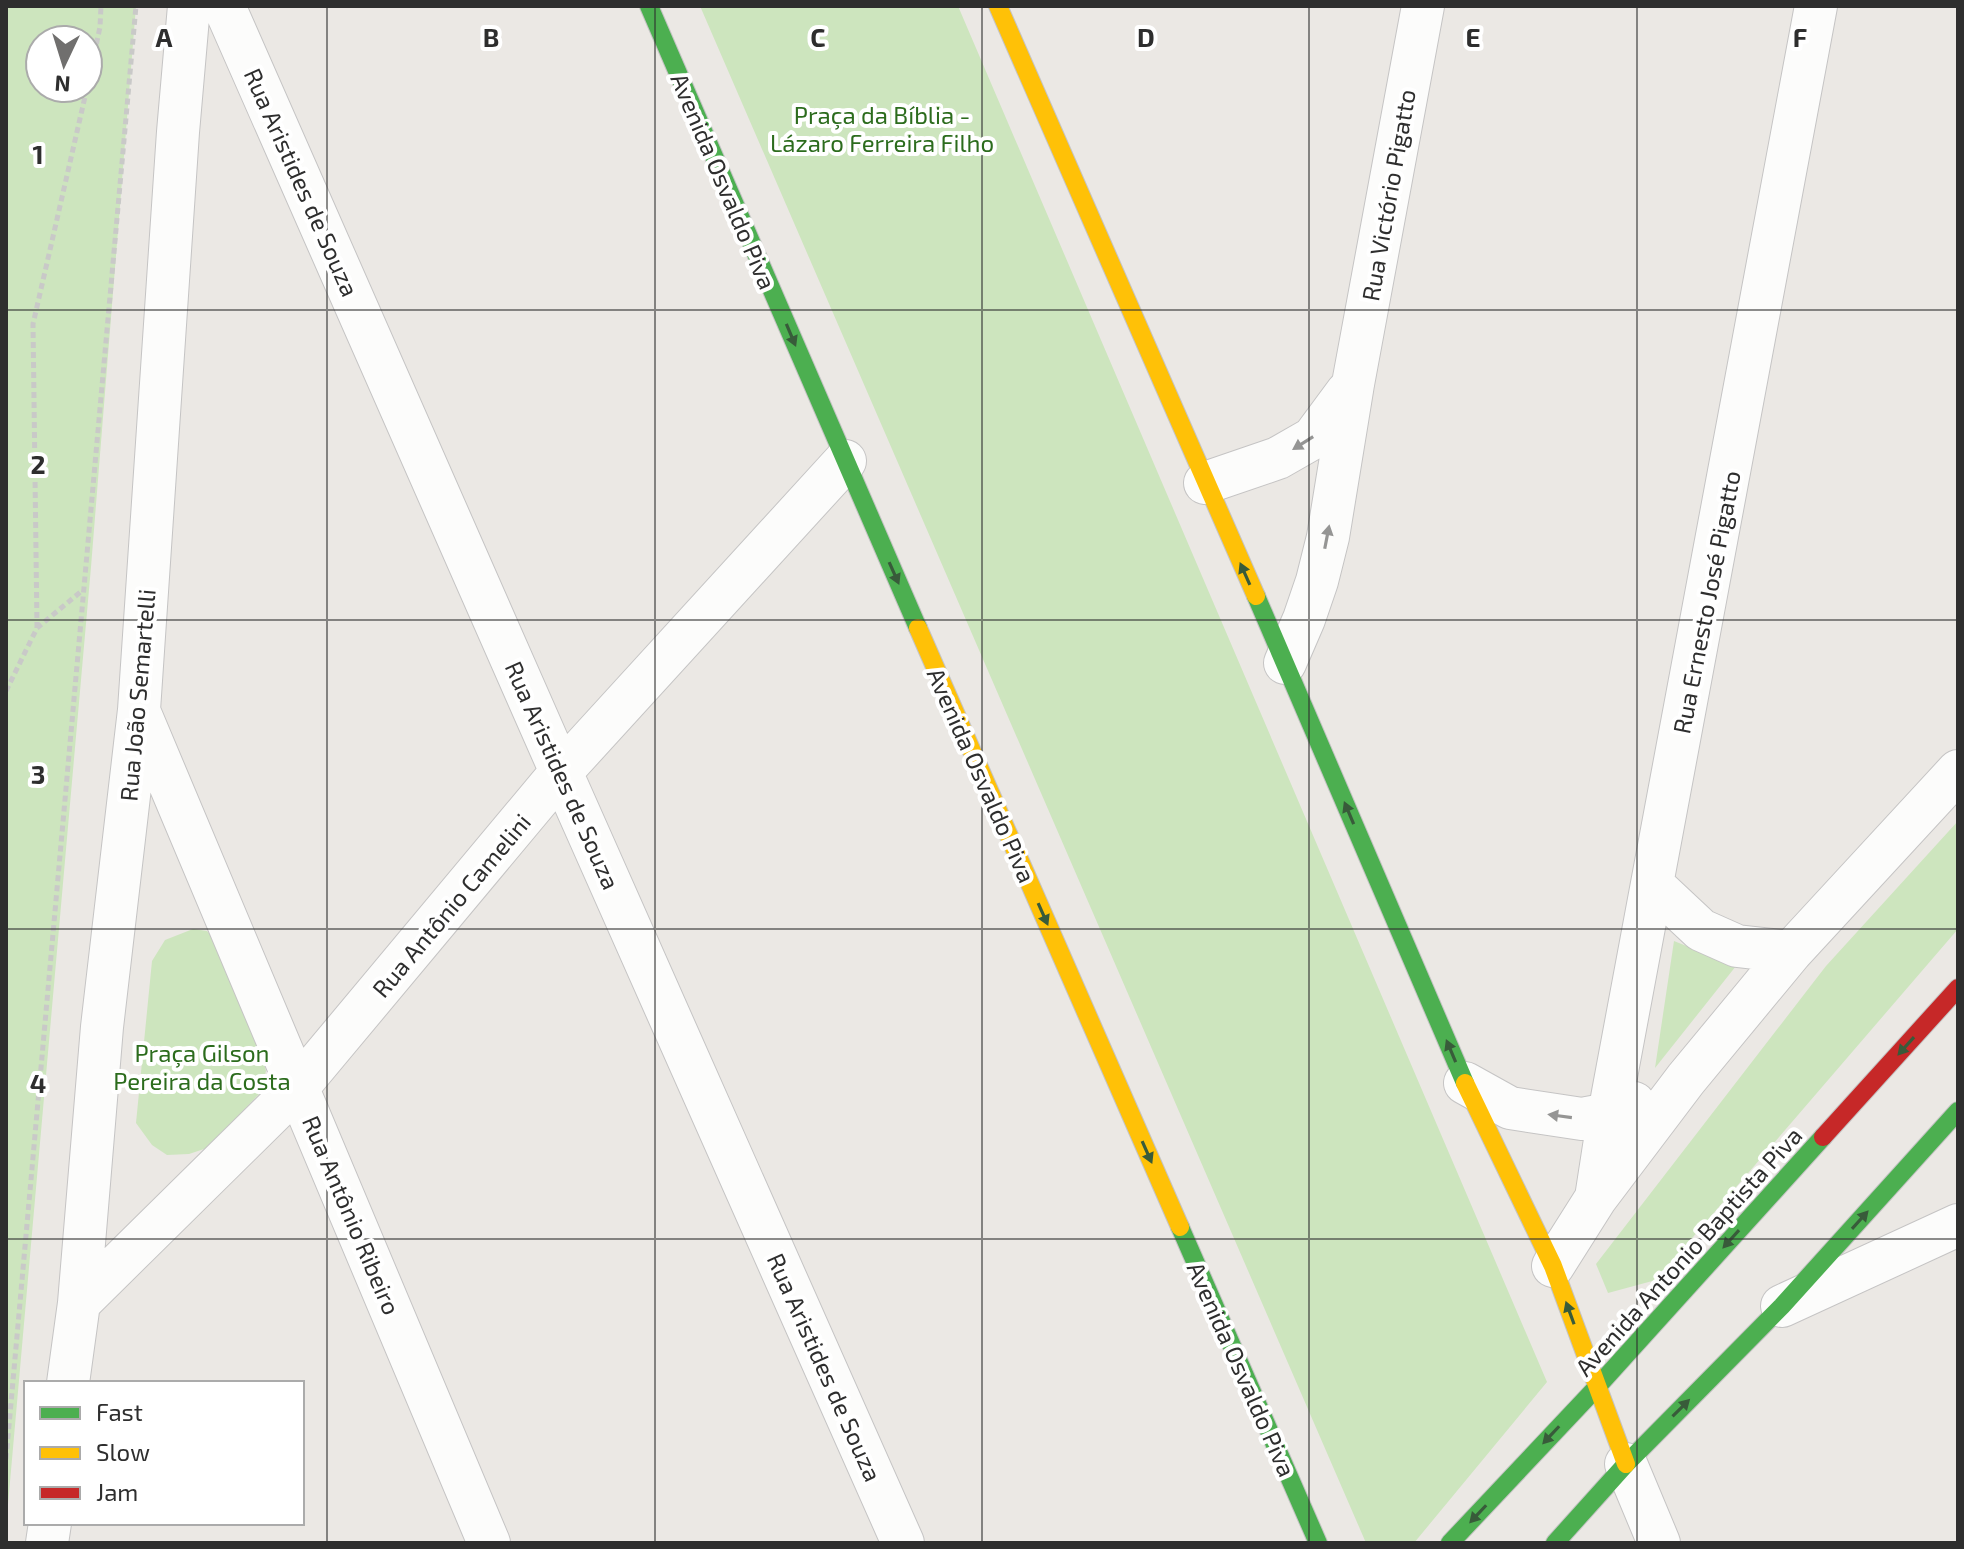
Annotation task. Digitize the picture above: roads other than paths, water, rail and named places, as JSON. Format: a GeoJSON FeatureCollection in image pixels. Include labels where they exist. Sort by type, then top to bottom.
{"type":"FeatureCollection","features":[{"type":"Feature","properties":{"kind":"street","name":"Rua João Semartelli"},"geometry":{"type":"LineString","coordinates":[[68,1381],[79,1303],[102,1027],[139,710],[189,6]]}},
{"type":"Feature","properties":{"kind":"street","name":"Rua Aristides de Souza"},"geometry":{"type":"LineString","coordinates":[[224,6],[903,1543]]}},
{"type":"Feature","properties":{"kind":"street","name":"Avenida Osvaldo Piva"},"geometry":{"type":"LineString","coordinates":[[649,6],[1318,1543]]}},
{"type":"Feature","properties":{"kind":"street"},"geometry":{"type":"LineString","coordinates":[[998,6],[1465,1083],[1553,1266],[1626,1464],[1659,1543]]}},
{"type":"Feature","properties":{"kind":"street","name":"Rua Victório Pigatto"},"geometry":{"type":"LineString","coordinates":[[1285,663],[1317,581],[1328,537],[1423,6]]}},
{"type":"Feature","properties":{"kind":"street","name":"Rua Ernesto José Pigatto"},"geometry":{"type":"LineString","coordinates":[[1596,1198],[1609,1114],[1816,6]]}},
{"type":"Feature","properties":{"kind":"street","name":"Rua Victório Pigatto"},"geometry":{"type":"LineString","coordinates":[[1205,483],[1278,458],[1313,438],[1353,384]]}},
{"type":"Feature","properties":{"kind":"street","name":"Rua Antônio Camelini"},"geometry":{"type":"LineString","coordinates":[[79,1303],[298,1087],[561,772],[845,461]]}},
{"type":"Feature","properties":{"kind":"street","name":"Rua Antônio Ribeiro"},"geometry":{"type":"LineString","coordinates":[[139,710],[489,1543]]}},
{"type":"Feature","properties":{"kind":"street"},"geometry":{"type":"LineString","coordinates":[[1553,1266],[1596,1198],[1686,1079],[1791,952],[1958,771]]}},
{"type":"Feature","properties":{"kind":"street"},"geometry":{"type":"LineString","coordinates":[[1653,885],[1701,930],[1737,946],[1791,952]]}},
{"type":"Feature","properties":{"kind":"street","name":"Avenida Antonio Baptista Piva"},"geometry":{"type":"LineString","coordinates":[[1450,1543],[1597,1387],[1958,988]]}},
{"type":"Feature","properties":{"kind":"street"},"geometry":{"type":"LineString","coordinates":[[1465,1083],[1510,1108],[1582,1119],[1609,1114],[1686,1079]]}},
{"type":"Feature","properties":{"kind":"street"},"geometry":{"type":"LineString","coordinates":[[1555,1543],[1626,1464],[1782,1306],[1958,1111]]}},
{"type":"Feature","properties":{"kind":"street"},"geometry":{"type":"LineString","coordinates":[[1782,1306],[1958,1225]]}},
{"type":"Feature","properties":{"kind":"park label","name":"Praça da Bíblia - Lázaro Ferreira Filho"},"geometry":{"type":"Point","coordinates":[882,128]}},
{"type":"Feature","properties":{"kind":"park label","name":"Praça Gilson Pereira da Costa"},"geometry":{"type":"Point","coordinates":[202,1066]}}]}
